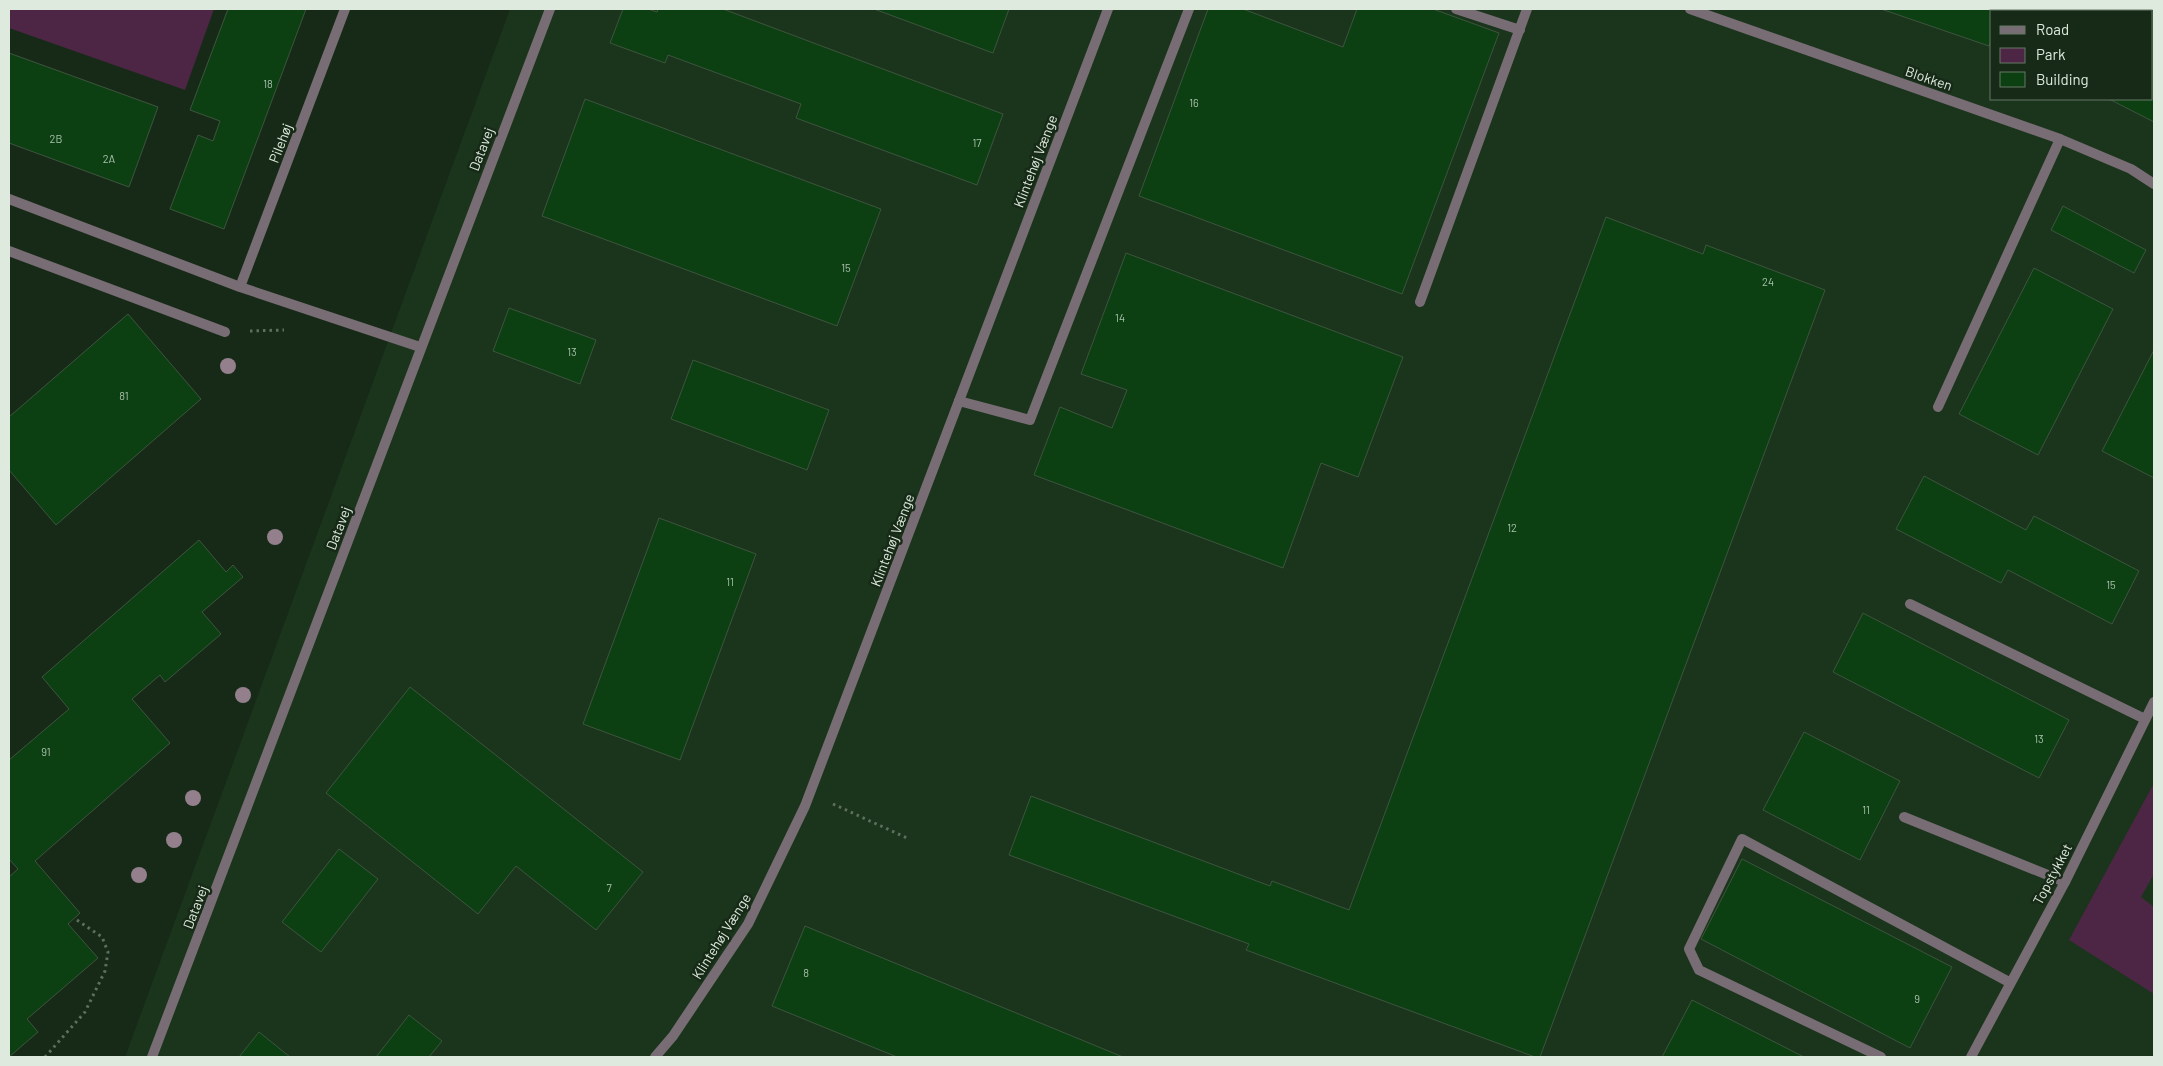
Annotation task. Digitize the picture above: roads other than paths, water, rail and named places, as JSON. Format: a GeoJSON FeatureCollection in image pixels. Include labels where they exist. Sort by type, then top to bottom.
{"type":"FeatureCollection","features":[{"type":"Feature","properties":{"kind":"street","name":"Pilehøj"},"geometry":{"type":"LineString","coordinates":[[240,287],[345,9]]}},
{"type":"Feature","properties":{"kind":"street","name":"Datavej"},"geometry":{"type":"LineString","coordinates":[[152,1057],[420,347],[550,9]]}},
{"type":"Feature","properties":{"kind":"street","name":"Klintehøj Vænge"},"geometry":{"type":"LineString","coordinates":[[655,1057],[672,1036],[748,924],[805,806],[1108,9]]}},
{"type":"Feature","properties":{"kind":"street"},"geometry":{"type":"LineString","coordinates":[[959,400],[1030,420],[1189,9]]}},
{"type":"Feature","properties":{"kind":"street"},"geometry":{"type":"LineString","coordinates":[[1456,9],[1520,30]]}},
{"type":"Feature","properties":{"kind":"street"},"geometry":{"type":"LineString","coordinates":[[1420,302],[1527,9]]}},
{"type":"Feature","properties":{"kind":"street","name":"Blokken"},"geometry":{"type":"LineString","coordinates":[[1690,9],[2060,139],[2131,169],[2154,184]]}},
{"type":"Feature","properties":{"kind":"street"},"geometry":{"type":"LineString","coordinates":[[1938,407],[2060,139]]}},
{"type":"Feature","properties":{"kind":"street"},"geometry":{"type":"LineString","coordinates":[[9,199],[240,287],[420,347]]}},
{"type":"Feature","properties":{"kind":"street"},"geometry":{"type":"LineString","coordinates":[[9,251],[225,332]]}},
{"type":"Feature","properties":{"kind":"street"},"geometry":{"type":"LineString","coordinates":[[1910,604],[2145,719]]}},
{"type":"Feature","properties":{"kind":"street","name":"Topstykket"},"geometry":{"type":"LineString","coordinates":[[1971,1057],[2009,982],[2064,882],[2154,702]]}},
{"type":"Feature","properties":{"kind":"street"},"geometry":{"type":"LineString","coordinates":[[1904,817],[2064,882]]}},
{"type":"Feature","properties":{"kind":"street"},"geometry":{"type":"LineString","coordinates":[[1880,1057],[1699,970],[1688,949],[1742,839],[2009,982]]}}]}
